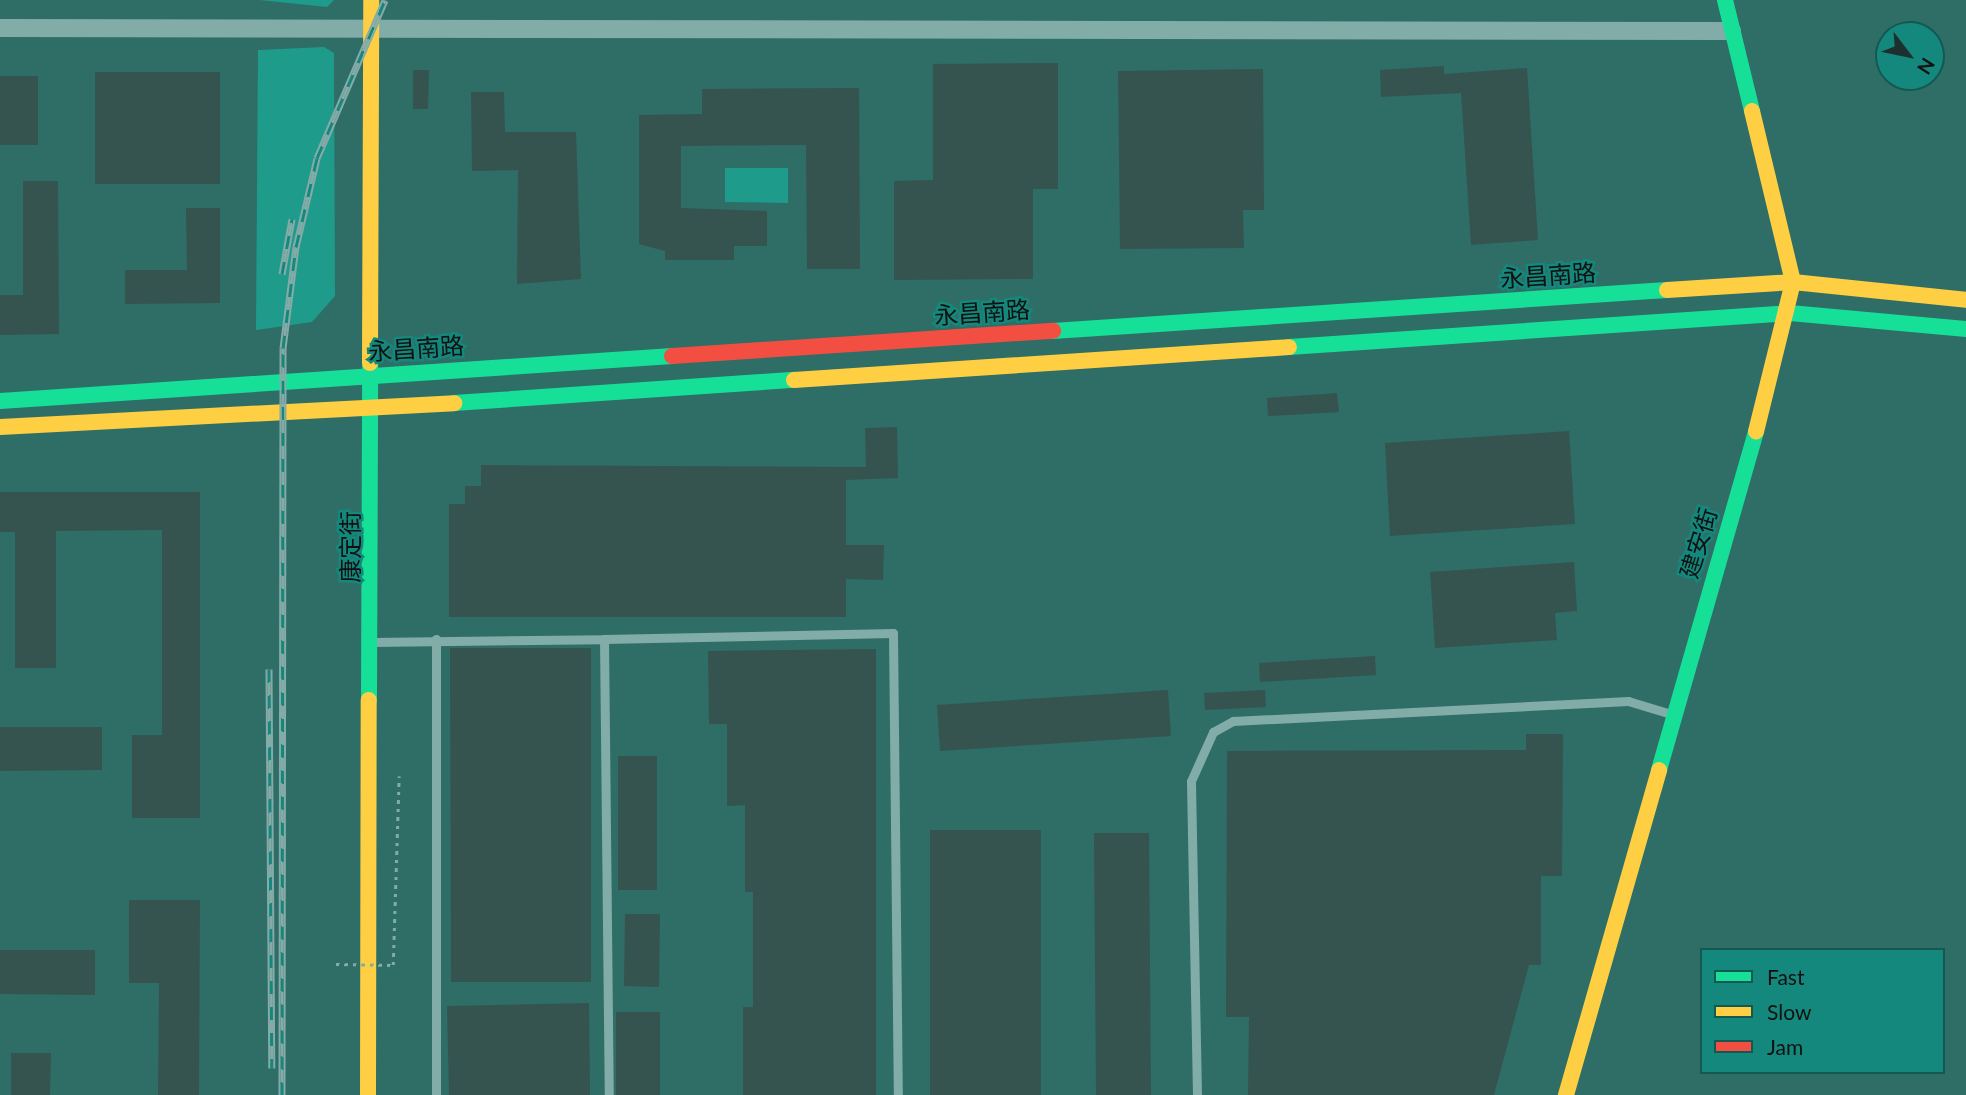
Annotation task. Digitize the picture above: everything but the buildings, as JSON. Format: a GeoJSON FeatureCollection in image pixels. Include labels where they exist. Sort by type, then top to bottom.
{"type":"FeatureCollection","features":[{"type":"Feature","properties":{"kind":"street","name":"康定街"},"geometry":{"type":"LineString","coordinates":[[369,1095],[373,409],[371,0]]}},
{"type":"Feature","properties":{"kind":"street","name":"建安街"},"geometry":{"type":"LineString","coordinates":[[1566,1095],[1671,714],[1790,313],[1793,282],[1725,0]]}},
{"type":"Feature","properties":{"kind":"street"},"geometry":{"type":"LineString","coordinates":[[0,28],[1732,31]]}},
{"type":"Feature","properties":{"kind":"street","name":"永昌南路"},"geometry":{"type":"LineString","coordinates":[[0,401],[371,374],[1793,282],[1966,300]]}},
{"type":"Feature","properties":{"kind":"street"},"geometry":{"type":"LineString","coordinates":[[0,427],[373,409],[1790,313],[1966,329]]}},
{"type":"Feature","properties":{"kind":"lane"},"geometry":{"type":"LineString","coordinates":[[372,642],[893,633],[898,1095]]}},
{"type":"Feature","properties":{"kind":"lane"},"geometry":{"type":"LineString","coordinates":[[436,639],[436,1095]]}},
{"type":"Feature","properties":{"kind":"lane"},"geometry":{"type":"LineString","coordinates":[[604,639],[609,1095]]}},
{"type":"Feature","properties":{"kind":"lane"},"geometry":{"type":"LineString","coordinates":[[1197,1095],[1191,781],[1213,732],[1233,721],[1628,701],[1671,714]]}},
{"type":"Feature","properties":{"kind":"path"},"geometry":{"type":"LineString","coordinates":[[336,964],[393,965],[399,776]]}},
{"type":"Feature","properties":{"kind":"green space"},"geometry":{"type":"Polygon","coordinates":[[[259,0],[334,0],[327,7],[259,0]]]}},
{"type":"Feature","properties":{"kind":"green space"},"geometry":{"type":"Polygon","coordinates":[[[324,47],[334,53],[335,296],[312,322],[256,330],[258,50],[324,47]]]}},
{"type":"Feature","properties":{"kind":"green space"},"geometry":{"type":"Polygon","coordinates":[[[725,168],[788,168],[788,203],[725,202],[725,168]]]}},
{"type":"Feature","properties":{"kind":"railway"},"geometry":{"type":"LineString","coordinates":[[282,1095],[283,348],[296,247],[317,158],[385,0]]}},
{"type":"Feature","properties":{"kind":"railway"},"geometry":{"type":"LineString","coordinates":[[282,274],[292,219]]}},
{"type":"Feature","properties":{"kind":"railway"},"geometry":{"type":"LineString","coordinates":[[269,669],[272,1068]]}},
{"type":"Feature","properties":{"kind":"traffic: fast"},"geometry":{"type":"LineString","coordinates":[[1725,0],[1752,111]]}},
{"type":"Feature","properties":{"kind":"traffic: fast"},"geometry":{"type":"LineString","coordinates":[[1053,331],[1667,290]]}},
{"type":"Feature","properties":{"kind":"traffic: fast"},"geometry":{"type":"LineString","coordinates":[[1289,347],[1790,313],[1966,329]]}},
{"type":"Feature","properties":{"kind":"traffic: fast"},"geometry":{"type":"LineString","coordinates":[[0,401],[672,356]]}},
{"type":"Feature","properties":{"kind":"traffic: fast"},"geometry":{"type":"LineString","coordinates":[[369,700],[370,363]]}},
{"type":"Feature","properties":{"kind":"traffic: fast"},"geometry":{"type":"LineString","coordinates":[[454,403],[794,380]]}},
{"type":"Feature","properties":{"kind":"traffic: fast"},"geometry":{"type":"LineString","coordinates":[[1659,770],[1756,432]]}},
{"type":"Feature","properties":{"kind":"traffic: slow"},"geometry":{"type":"LineString","coordinates":[[370,363],[371,0]]}},
{"type":"Feature","properties":{"kind":"traffic: slow"},"geometry":{"type":"LineString","coordinates":[[1752,111],[1793,282],[1756,432]]}},
{"type":"Feature","properties":{"kind":"traffic: slow"},"geometry":{"type":"LineString","coordinates":[[1667,290],[1793,282],[1966,300]]}},
{"type":"Feature","properties":{"kind":"traffic: slow"},"geometry":{"type":"LineString","coordinates":[[794,380],[1289,347]]}},
{"type":"Feature","properties":{"kind":"traffic: slow"},"geometry":{"type":"LineString","coordinates":[[0,427],[454,403]]}},
{"type":"Feature","properties":{"kind":"traffic: slow"},"geometry":{"type":"LineString","coordinates":[[368,1095],[369,700]]}},
{"type":"Feature","properties":{"kind":"traffic: slow"},"geometry":{"type":"LineString","coordinates":[[1566,1095],[1659,770]]}},
{"type":"Feature","properties":{"kind":"traffic: jam"},"geometry":{"type":"LineString","coordinates":[[672,356],[1053,331]]}}]}
